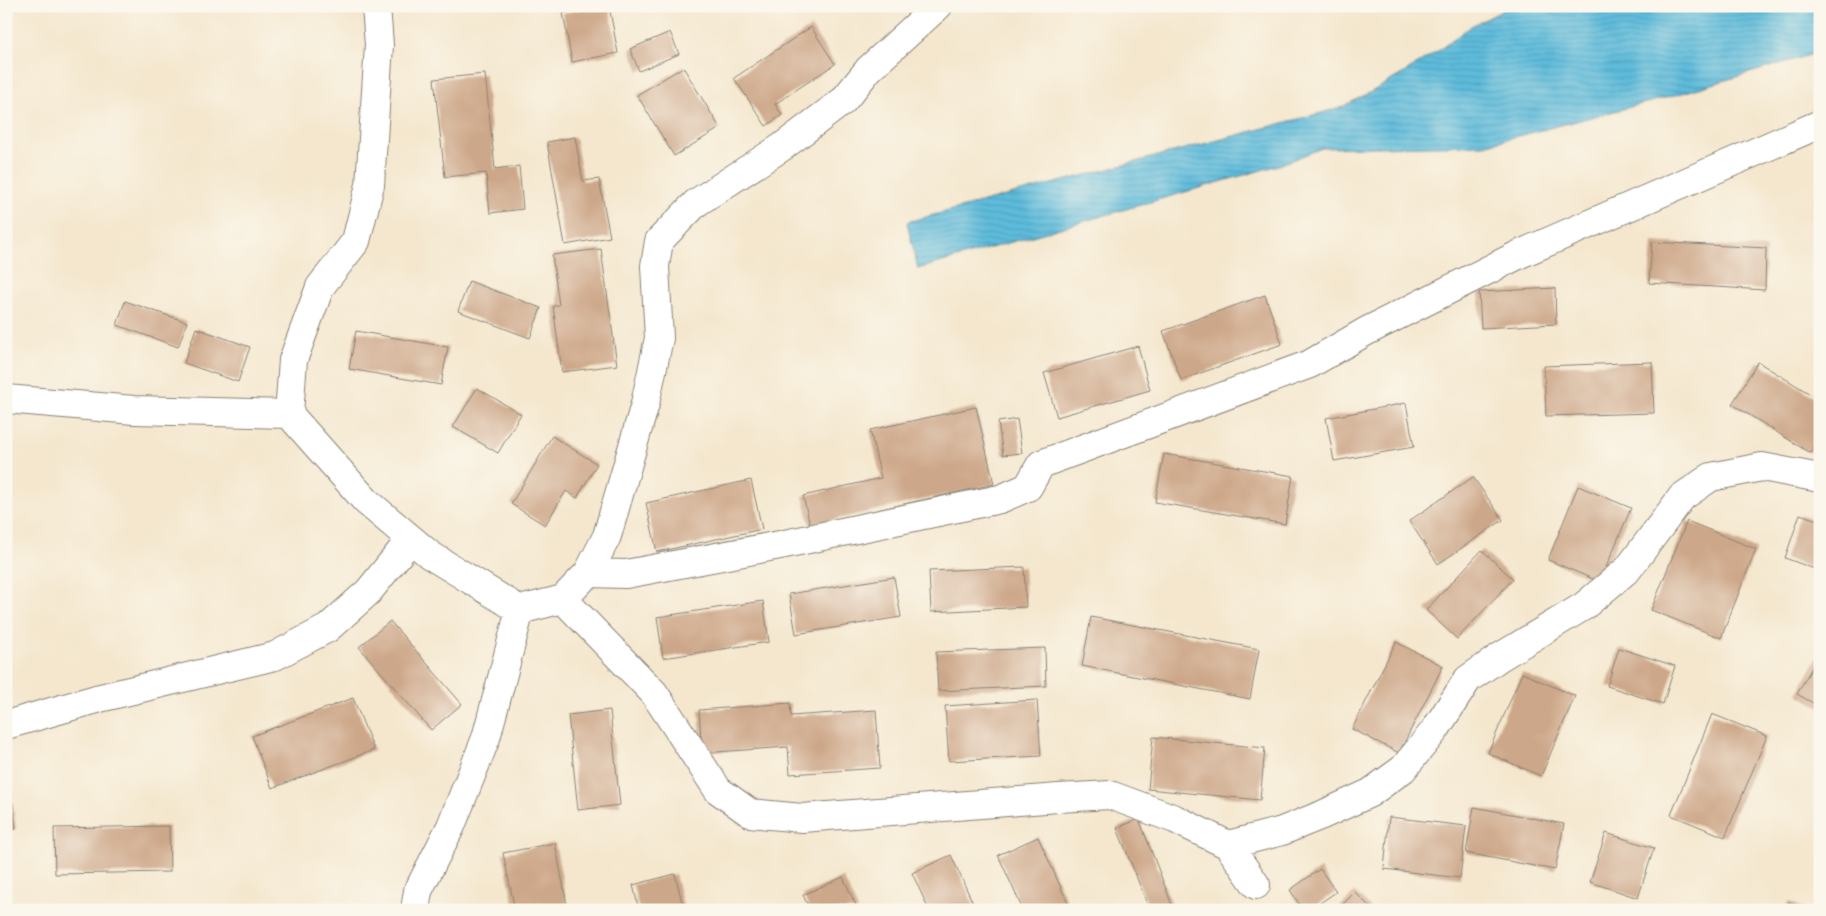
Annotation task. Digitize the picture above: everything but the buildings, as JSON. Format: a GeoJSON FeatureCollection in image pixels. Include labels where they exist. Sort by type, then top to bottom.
{"type":"FeatureCollection","features":[{"type":"Feature","properties":{"kind":"street"},"geometry":{"type":"LineString","coordinates":[[376,6],[379,45],[370,185],[356,241],[320,287],[293,360],[289,414],[366,500],[411,539],[430,555],[520,610],[563,599],[588,573],[607,536],[645,404],[659,338],[655,266],[659,241],[696,203],[782,147],[843,101],[869,69],[938,6]]}},
{"type":"Feature","properties":{"kind":"street"},"geometry":{"type":"LineString","coordinates":[[588,573],[626,574],[780,545],[1000,499],[1028,487],[1041,464],[1310,364],[1364,332],[1520,254],[1820,124]]}},
{"type":"Feature","properties":{"kind":"street"},"geometry":{"type":"LineString","coordinates":[[6,399],[134,410],[289,414]]}},
{"type":"Feature","properties":{"kind":"street"},"geometry":{"type":"LineString","coordinates":[[1228,845],[1282,831],[1322,815],[1370,794],[1404,769],[1436,730],[1468,679],[1500,656],[1584,606],[1628,569],[1682,497],[1711,477],[1762,468],[1820,478]]}},
{"type":"Feature","properties":{"kind":"street"},"geometry":{"type":"LineString","coordinates":[[6,725],[100,698],[275,656],[328,628],[368,592],[411,539]]}},
{"type":"Feature","properties":{"kind":"street"},"geometry":{"type":"LineString","coordinates":[[563,599],[654,693],[718,790],[750,813],[802,818],[1058,798],[1110,796],[1175,819],[1228,845],[1256,885]]}},
{"type":"Feature","properties":{"kind":"street"},"geometry":{"type":"LineString","coordinates":[[415,910],[418,891],[451,826],[486,738],[520,610]]}},
{"type":"Feature","properties":{"kind":"water"},"geometry":{"type":"Polygon","coordinates":[[[1512,6],[1820,6],[1820,52],[1669,97],[1484,145],[1322,148],[1279,165],[918,269],[907,222],[1340,108],[1404,73],[1471,26],[1512,6]]]}}]}
